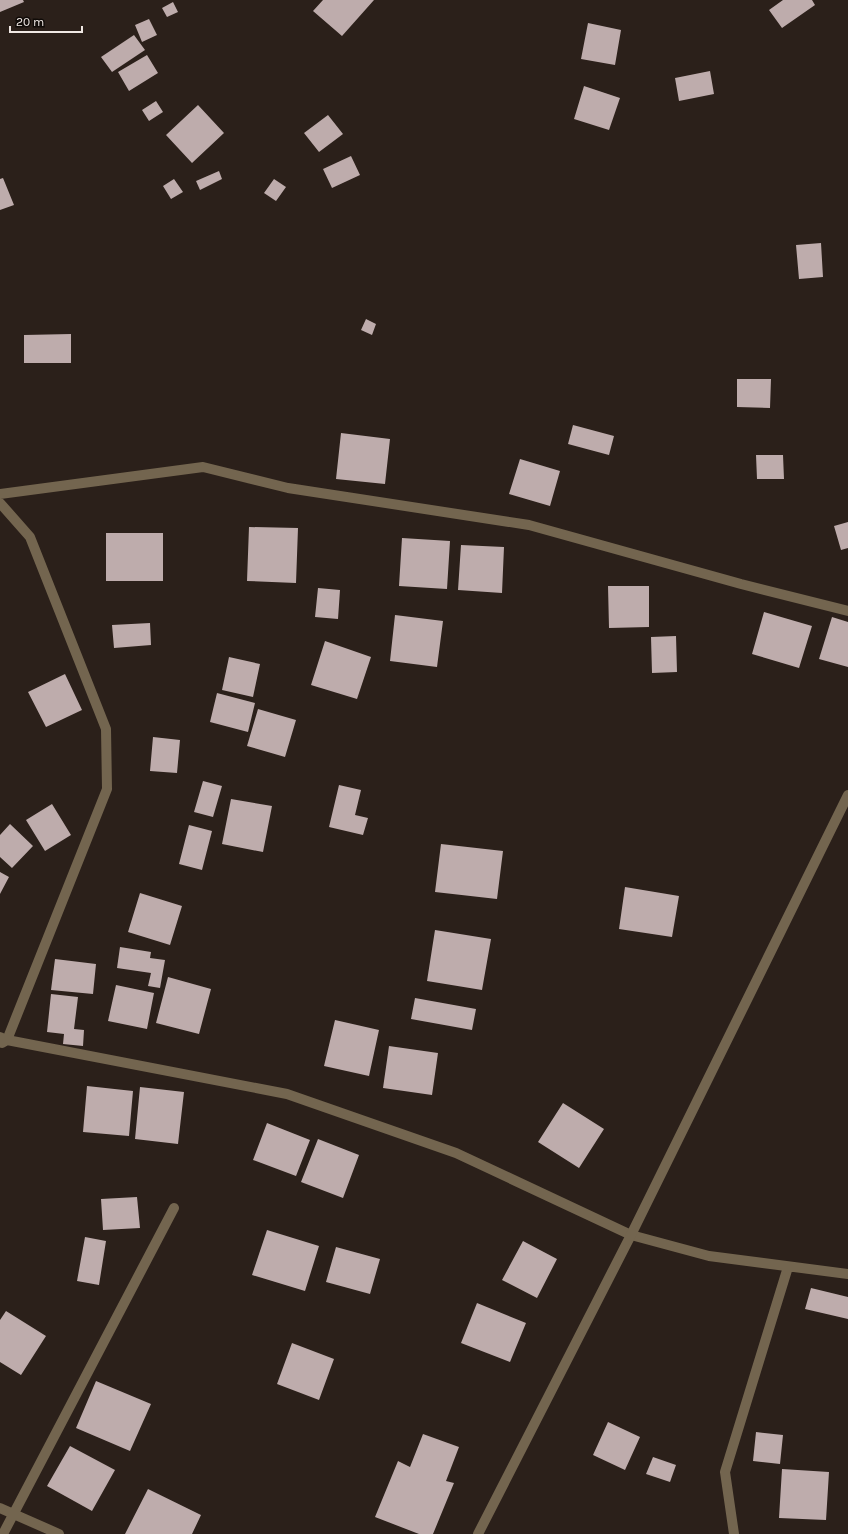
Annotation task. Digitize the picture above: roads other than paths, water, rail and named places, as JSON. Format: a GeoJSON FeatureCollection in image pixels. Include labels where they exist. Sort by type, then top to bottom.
{"type":"FeatureCollection","features":[{"type":"Feature","properties":{"kind":"street"},"geometry":{"type":"LineString","coordinates":[[0,494],[202,467],[288,488],[529,525],[741,584],[848,611]]}},
{"type":"Feature","properties":{"kind":"street"},"geometry":{"type":"LineString","coordinates":[[0,503],[30,537],[106,728],[107,789],[2,1041],[287,1094],[456,1153],[631,1235],[709,1256],[848,1274]]}},
{"type":"Feature","properties":{"kind":"street"},"geometry":{"type":"LineString","coordinates":[[478,1534],[631,1235],[848,796]]}},
{"type":"Feature","properties":{"kind":"street"},"geometry":{"type":"LineString","coordinates":[[3,1534],[174,1208]]}},
{"type":"Feature","properties":{"kind":"street"},"geometry":{"type":"LineString","coordinates":[[734,1534],[725,1472],[788,1267]]}},
{"type":"Feature","properties":{"kind":"street"},"geometry":{"type":"LineString","coordinates":[[0,1508],[59,1534]]}}]}
